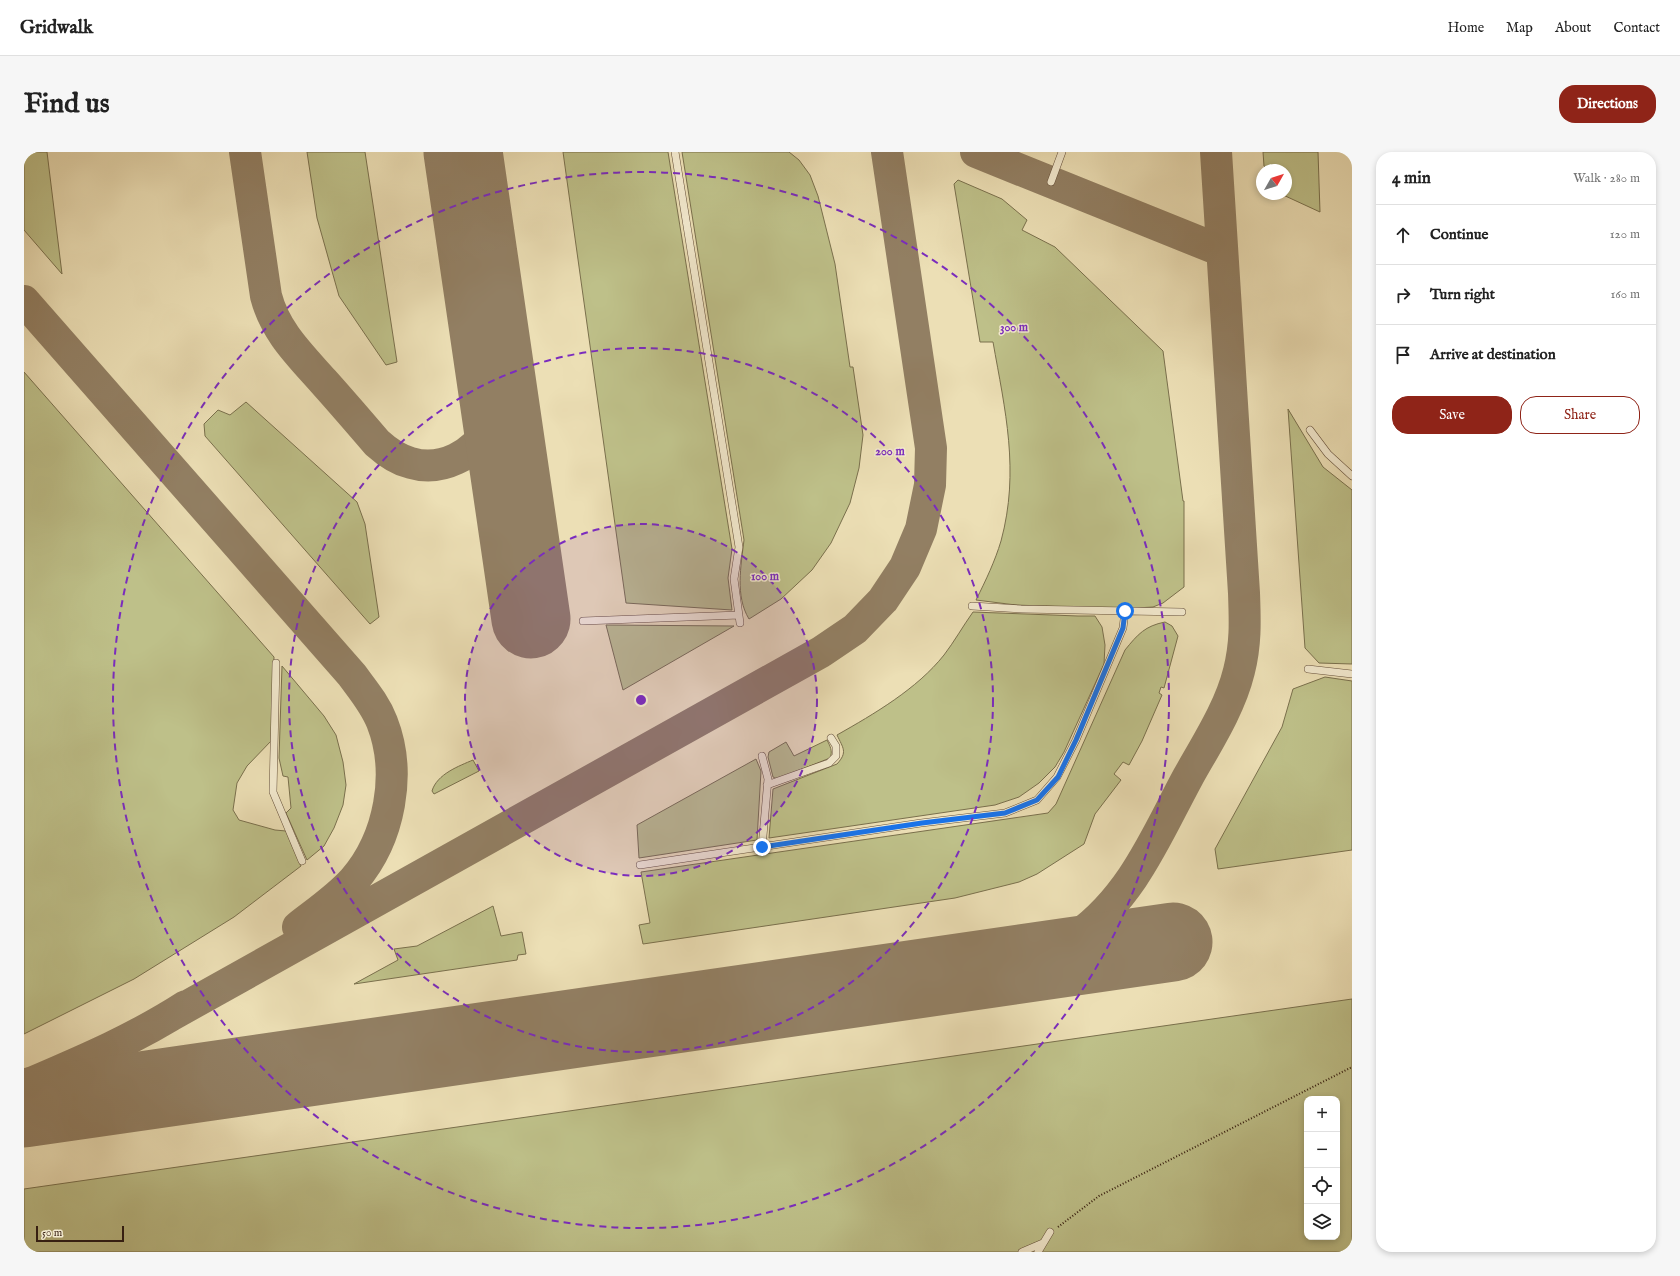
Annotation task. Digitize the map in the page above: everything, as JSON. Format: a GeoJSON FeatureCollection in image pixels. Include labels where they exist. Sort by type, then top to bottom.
{"type":"FeatureCollection","features":[{"type":"Feature","properties":{"kind":"lane"},"geometry":{"type":"LineString","coordinates":[[675,152],[739,547],[734,579],[740,623]]}},
{"type":"Feature","properties":{"kind":"lane"},"geometry":{"type":"LineString","coordinates":[[1051,182],[1062,152]]}},
{"type":"Feature","properties":{"kind":"lane"},"geometry":{"type":"LineString","coordinates":[[1310,430],[1328,454],[1352,476]]}},
{"type":"Feature","properties":{"kind":"lane"},"geometry":{"type":"LineString","coordinates":[[972,606],[1021,609],[1182,612]]}},
{"type":"Feature","properties":{"kind":"lane"},"geometry":{"type":"LineString","coordinates":[[640,865],[922,823],[1005,813],[1037,800],[1058,777],[1076,740],[1123,628],[1125,611]]}},
{"type":"Feature","properties":{"kind":"lane"},"geometry":{"type":"LineString","coordinates":[[583,621],[739,615]]}},
{"type":"Feature","properties":{"kind":"lane"},"geometry":{"type":"LineString","coordinates":[[276,663],[274,792],[302,861]]}},
{"type":"Feature","properties":{"kind":"lane"},"geometry":{"type":"LineString","coordinates":[[1308,669],[1352,674]]}},
{"type":"Feature","properties":{"kind":"lane"},"geometry":{"type":"LineString","coordinates":[[767,785],[828,763],[836,756],[836,746],[831,738]]}},
{"type":"Feature","properties":{"kind":"lane"},"geometry":{"type":"LineString","coordinates":[[762,756],[768,779],[762,847]]}},
{"type":"Feature","properties":{"kind":"lane"},"geometry":{"type":"LineString","coordinates":[[1038,1252],[1050,1232]]}},
{"type":"Feature","properties":{"kind":"lane"},"geometry":{"type":"LineString","coordinates":[[1022,1252],[1043,1243]]}},
{"type":"Feature","properties":{"kind":"path"},"geometry":{"type":"LineString","coordinates":[[1050,1232],[1099,1196],[1352,1067]]}},
{"type":"Feature","properties":{"kind":"green space"},"geometry":{"type":"Polygon","coordinates":[[[24,152],[47,152],[62,274],[24,230],[24,152]]]}},
{"type":"Feature","properties":{"kind":"green space"},"geometry":{"type":"Polygon","coordinates":[[[307,152],[365,152],[397,362],[386,365],[339,296],[317,218],[307,152]]]}},
{"type":"Feature","properties":{"kind":"green space"},"geometry":{"type":"Polygon","coordinates":[[[563,152],[668,152],[732,549],[728,578],[732,610],[626,603],[563,152]]]}},
{"type":"Feature","properties":{"kind":"green space"},"geometry":{"type":"Polygon","coordinates":[[[682,152],[789,152],[799,160],[810,175],[818,196],[835,264],[850,367],[853,367],[863,435],[859,468],[850,503],[831,543],[812,570],[781,599],[749,619],[740,591],[744,540],[682,152]]]}},
{"type":"Feature","properties":{"kind":"green space"},"geometry":{"type":"Polygon","coordinates":[[[1263,152],[1318,152],[1320,212],[1292,199],[1292,164],[1264,164],[1263,152]]]}},
{"type":"Feature","properties":{"kind":"green space"},"geometry":{"type":"Polygon","coordinates":[[[958,180],[1002,199],[1027,220],[1022,230],[1055,247],[1163,351],[1184,501],[1184,587],[1163,603],[1153,607],[1119,609],[1016,605],[976,600],[996,556],[1007,515],[1010,465],[1009,441],[993,342],[980,342],[954,184],[958,180]]]}},
{"type":"Feature","properties":{"kind":"green space"},"geometry":{"type":"Polygon","coordinates":[[[24,372],[274,657],[271,741],[247,766],[237,783],[233,810],[239,820],[275,830],[286,831],[301,866],[234,917],[134,979],[24,1034],[24,372]]]}},
{"type":"Feature","properties":{"kind":"green space"},"geometry":{"type":"Polygon","coordinates":[[[246,402],[357,502],[365,524],[379,617],[370,624],[205,436],[204,424],[218,410],[230,415],[246,402]]]}},
{"type":"Feature","properties":{"kind":"green space"},"geometry":{"type":"Polygon","coordinates":[[[1288,409],[1323,467],[1352,490],[1352,664],[1319,663],[1305,648],[1288,409]]]}},
{"type":"Feature","properties":{"kind":"green space"},"geometry":{"type":"Polygon","coordinates":[[[973,612],[1095,616],[1102,627],[1105,645],[1104,664],[1064,752],[1055,767],[1039,783],[1019,797],[995,805],[769,838],[773,789],[837,764],[842,756],[843,747],[837,735],[894,700],[921,679],[944,655],[973,612]]]}},
{"type":"Feature","properties":{"kind":"green space"},"geometry":{"type":"Polygon","coordinates":[[[1165,622],[1172,626],[1178,636],[1164,688],[1161,687],[1159,693],[1162,695],[1142,741],[1129,765],[1123,762],[1114,774],[1121,780],[1095,814],[1084,844],[1037,874],[1019,882],[955,898],[643,944],[639,925],[650,923],[641,872],[1048,813],[1056,804],[1125,650],[1134,639],[1147,628],[1165,622]]]}},
{"type":"Feature","properties":{"kind":"green space"},"geometry":{"type":"Polygon","coordinates":[[[606,625],[734,626],[623,690],[606,625]]]}},
{"type":"Feature","properties":{"kind":"green space"},"geometry":{"type":"Polygon","coordinates":[[[282,666],[324,716],[336,735],[343,762],[346,785],[343,805],[334,828],[324,846],[307,860],[286,813],[291,808],[288,777],[283,776],[279,758],[282,666]]]}},
{"type":"Feature","properties":{"kind":"green space"},"geometry":{"type":"Polygon","coordinates":[[[1325,677],[1352,681],[1352,850],[1218,869],[1215,849],[1282,727],[1293,689],[1325,677]]]}},
{"type":"Feature","properties":{"kind":"green space"},"geometry":{"type":"Polygon","coordinates":[[[827,740],[831,751],[830,758],[777,779],[773,777],[768,757],[769,752],[786,742],[794,756],[827,740]]]}},
{"type":"Feature","properties":{"kind":"green space"},"geometry":{"type":"Polygon","coordinates":[[[756,759],[761,771],[757,840],[639,858],[637,825],[756,759]]]}},
{"type":"Feature","properties":{"kind":"green space"},"geometry":{"type":"Polygon","coordinates":[[[473,760],[479,771],[434,794],[432,791],[443,775],[473,760]]]}},
{"type":"Feature","properties":{"kind":"green space"},"geometry":{"type":"Polygon","coordinates":[[[493,906],[501,936],[522,932],[526,954],[518,955],[517,960],[354,984],[398,960],[394,949],[417,946],[493,906]]]}},
{"type":"Feature","properties":{"kind":"green space"},"geometry":{"type":"Polygon","coordinates":[[[1352,999],[1352,1252],[24,1252],[24,1189],[1352,999]]]}},
{"type":"Feature","properties":{"kind":"taxiway"},"geometry":{"type":"LineString","coordinates":[[245,152],[266,296],[270,309],[289,342],[377,443],[393,455],[411,463],[434,465],[456,459],[475,446],[483,437],[492,419],[497,394]]}},
{"type":"Feature","properties":{"kind":"taxiway"},"geometry":{"type":"LineString","coordinates":[[168,1017],[821,652],[855,629],[883,600],[905,567],[921,529],[930,485],[931,448],[887,152]]}},
{"type":"Feature","properties":{"kind":"taxiway"},"geometry":{"type":"LineString","coordinates":[[976,152],[1222,251]]}},
{"type":"Feature","properties":{"kind":"taxiway"},"geometry":{"type":"LineString","coordinates":[[981,970],[1031,958],[1055,949],[1077,936],[1097,920],[1114,902],[1129,883],[1154,842],[1224,712],[1235,685],[1244,641],[1244,593],[1216,152]]}},
{"type":"Feature","properties":{"kind":"taxiway"},"geometry":{"type":"LineString","coordinates":[[24,301],[352,675],[379,715],[388,742],[391,762],[389,804],[384,825],[376,845],[354,880],[327,905],[298,927]]}},
{"type":"Feature","properties":{"kind":"taxiway"},"geometry":{"type":"LineString","coordinates":[[24,1086],[127,1039],[186,1006]]}},
{"type":"Feature","properties":{"kind":"runway"},"geometry":{"type":"LineString","coordinates":[[463,152],[531,619]]}},
{"type":"Feature","properties":{"kind":"runway"},"geometry":{"type":"LineString","coordinates":[[24,1108],[1173,942]]}},
{"type":"Feature","properties":{"kind":"route"},"geometry":{"type":"LineString","coordinates":[[762,847],[922,823],[1005,813],[1037,800],[1058,777],[1076,740],[1123,628],[1125,611]]}}]}
